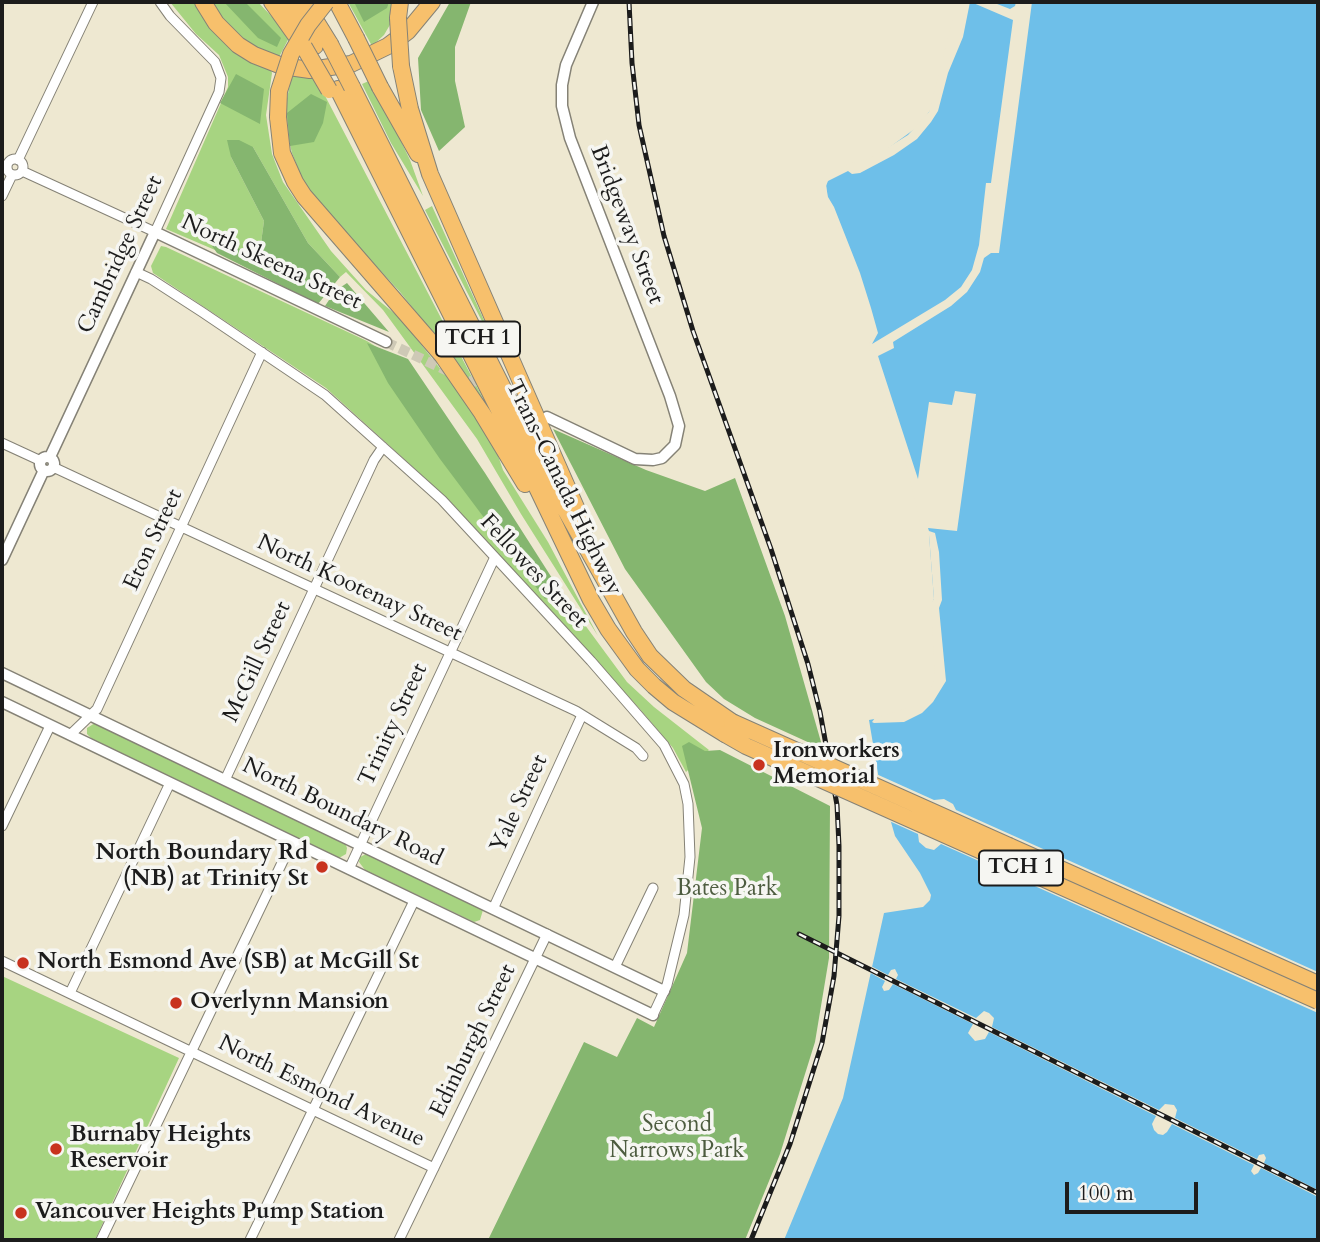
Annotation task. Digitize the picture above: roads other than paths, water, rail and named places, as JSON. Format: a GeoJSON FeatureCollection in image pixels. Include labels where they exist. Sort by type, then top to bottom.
{"type":"FeatureCollection","features":[{"type":"Feature","properties":{"kind":"highway"},"geometry":{"type":"LineString","coordinates":[[203,2],[216,23],[238,45],[254,55],[282,66],[310,70],[351,64],[381,51],[408,31],[432,2]]}},
{"type":"Feature","properties":{"kind":"highway"},"geometry":{"type":"LineString","coordinates":[[272,2],[316,46]]}},
{"type":"Feature","properties":{"kind":"highway","name":"Trans-Canada Highway"},"geometry":{"type":"LineString","coordinates":[[287,2],[340,89],[551,484],[650,656],[729,728]]}},
{"type":"Feature","properties":{"kind":"highway","name":"Trans-Canada Highway"},"geometry":{"type":"LineString","coordinates":[[304,2],[316,46]]}},
{"type":"Feature","properties":{"kind":"highway"},"geometry":{"type":"LineString","coordinates":[[326,2],[308,24],[291,54],[279,91],[278,117],[282,153],[299,189],[315,211],[442,355],[520,474],[591,600]]}},
{"type":"Feature","properties":{"kind":"highway"},"geometry":{"type":"LineString","coordinates":[[337,2],[380,87],[430,174],[610,589]]}},
{"type":"Feature","properties":{"kind":"highway"},"geometry":{"type":"LineString","coordinates":[[399,10],[401,66],[410,109],[430,174]]}},
{"type":"Feature","properties":{"kind":"highway","name":"Trans-Canada Highway"},"geometry":{"type":"LineString","coordinates":[[340,89],[369,153],[591,600],[637,669],[673,702],[729,728]]}},
{"type":"Feature","properties":{"kind":"highway","name":"TCH 1"},"geometry":{"type":"LineString","coordinates":[[729,728],[1318,984]]}},
{"type":"Feature","properties":{"kind":"highway","name":"TCH 1"},"geometry":{"type":"LineString","coordinates":[[729,728],[757,750],[1318,1001]]}},
{"type":"Feature","properties":{"kind":"street"},"geometry":{"type":"LineString","coordinates":[[18,160],[93,2]]}},
{"type":"Feature","properties":{"kind":"street","name":"Cambridge Street"},"geometry":{"type":"LineString","coordinates":[[2,559],[219,92],[219,69],[160,2]]}},
{"type":"Feature","properties":{"kind":"street","name":"Bridgeway Street"},"geometry":{"type":"LineString","coordinates":[[547,417],[635,459],[662,458],[675,445],[679,426],[670,396],[570,138],[562,106],[566,65],[593,2]]}},
{"type":"Feature","properties":{"kind":"street"},"geometry":{"type":"LineString","coordinates":[[18,160],[22,164],[22,171],[18,175],[12,175],[5,163],[18,160]]}},
{"type":"Feature","properties":{"kind":"street","name":"North Skeena Street"},"geometry":{"type":"LineString","coordinates":[[22,171],[386,342]]}},
{"type":"Feature","properties":{"kind":"street"},"geometry":{"type":"LineString","coordinates":[[2,196],[12,175]]}},
{"type":"Feature","properties":{"kind":"street","name":"Fellowes Street"},"geometry":{"type":"LineString","coordinates":[[136,272],[151,279],[325,395],[442,500],[591,661],[664,745],[680,774],[688,804],[690,857],[684,915],[664,991],[653,1015]]}},
{"type":"Feature","properties":{"kind":"street","name":"Eton Street"},"geometry":{"type":"LineString","coordinates":[[70,735],[97,709],[262,352]]}},
{"type":"Feature","properties":{"kind":"street","name":"North Kootenay Street"},"geometry":{"type":"LineString","coordinates":[[2,443],[582,715],[636,748],[643,756]]}},
{"type":"Feature","properties":{"kind":"street","name":"McGill Street"},"geometry":{"type":"LineString","coordinates":[[225,780],[374,460],[383,447]]}},
{"type":"Feature","properties":{"kind":"street","name":"Trinity Street"},"geometry":{"type":"LineString","coordinates":[[349,869],[494,559]]}},
{"type":"Feature","properties":{"kind":"street","name":"North Boundary Road"},"geometry":{"type":"LineString","coordinates":[[2,673],[664,991]]}},
{"type":"Feature","properties":{"kind":"street","name":"North Boundary Road"},"geometry":{"type":"LineString","coordinates":[[2,702],[653,1015]]}},
{"type":"Feature","properties":{"kind":"street","name":"Yale Street"},"geometry":{"type":"LineString","coordinates":[[493,909],[582,715]]}},
{"type":"Feature","properties":{"kind":"street"},"geometry":{"type":"LineString","coordinates":[[2,826],[50,726]]}},
{"type":"Feature","properties":{"kind":"street"},"geometry":{"type":"LineString","coordinates":[[70,993],[170,783]]}},
{"type":"Feature","properties":{"kind":"street"},"geometry":{"type":"LineString","coordinates":[[102,1240],[292,842]]}},
{"type":"Feature","properties":{"kind":"street"},"geometry":{"type":"LineString","coordinates":[[615,967],[653,888]]}},
{"type":"Feature","properties":{"kind":"street"},"geometry":{"type":"LineString","coordinates":[[250,1240],[414,901]]}},
{"type":"Feature","properties":{"kind":"street","name":"Edinburgh Street"},"geometry":{"type":"LineString","coordinates":[[400,1240],[547,934]]}},
{"type":"Feature","properties":{"kind":"street","name":"North Esmond Avenue"},"geometry":{"type":"LineString","coordinates":[[2,961],[434,1168]]}},
{"type":"Feature","properties":{"kind":"water"},"geometry":{"type":"Polygon","coordinates":[[[958,2],[1318,2],[1318,1240],[784,1240],[843,1098],[884,913],[923,907],[931,895],[895,836],[879,780],[869,720],[901,714],[920,706],[933,692],[939,673],[929,535],[904,446],[870,343],[874,333],[855,267],[827,198],[826,182],[845,168],[872,160],[920,125],[931,109],[958,2]]]}},
{"type":"Feature","properties":{"kind":"tunnel"},"geometry":{"type":"LineString","coordinates":[[386,342],[488,390]]}},
{"type":"Feature","properties":{"kind":"railway"},"geometry":{"type":"LineString","coordinates":[[629,2],[639,125],[664,236],[693,331],[771,549],[808,664],[837,805],[839,916],[834,976],[822,1043],[790,1144],[751,1240]]}},
{"type":"Feature","properties":{"kind":"railway"},"geometry":{"type":"LineString","coordinates":[[799,934],[1318,1193]]}},
{"type":"Feature","properties":{"kind":"place","name":"Ironworkers Memorial"},"geometry":{"type":"Point","coordinates":[759,765]}},
{"type":"Feature","properties":{"kind":"place","name":"North Boundary Rd (NB) at Trinity St"},"geometry":{"type":"Point","coordinates":[322,867]}},
{"type":"Feature","properties":{"kind":"place","name":"North Esmond Ave (SB) at McGill St"},"geometry":{"type":"Point","coordinates":[23,963]}},
{"type":"Feature","properties":{"kind":"place","name":"Overlynn Mansion"},"geometry":{"type":"Point","coordinates":[176,1003]}},
{"type":"Feature","properties":{"kind":"place","name":"Burnaby Heights Reservoir"},"geometry":{"type":"Point","coordinates":[56,1149]}},
{"type":"Feature","properties":{"kind":"place","name":"Vancouver Heights Pump Station"},"geometry":{"type":"Point","coordinates":[21,1213]}},
{"type":"Feature","properties":{"kind":"park label","name":"Bates Park"},"geometry":{"type":"Point","coordinates":[727,890]}},
{"type":"Feature","properties":{"kind":"park label","name":"Second Narrows Park"},"geometry":{"type":"Point","coordinates":[677,1139]}}]}
